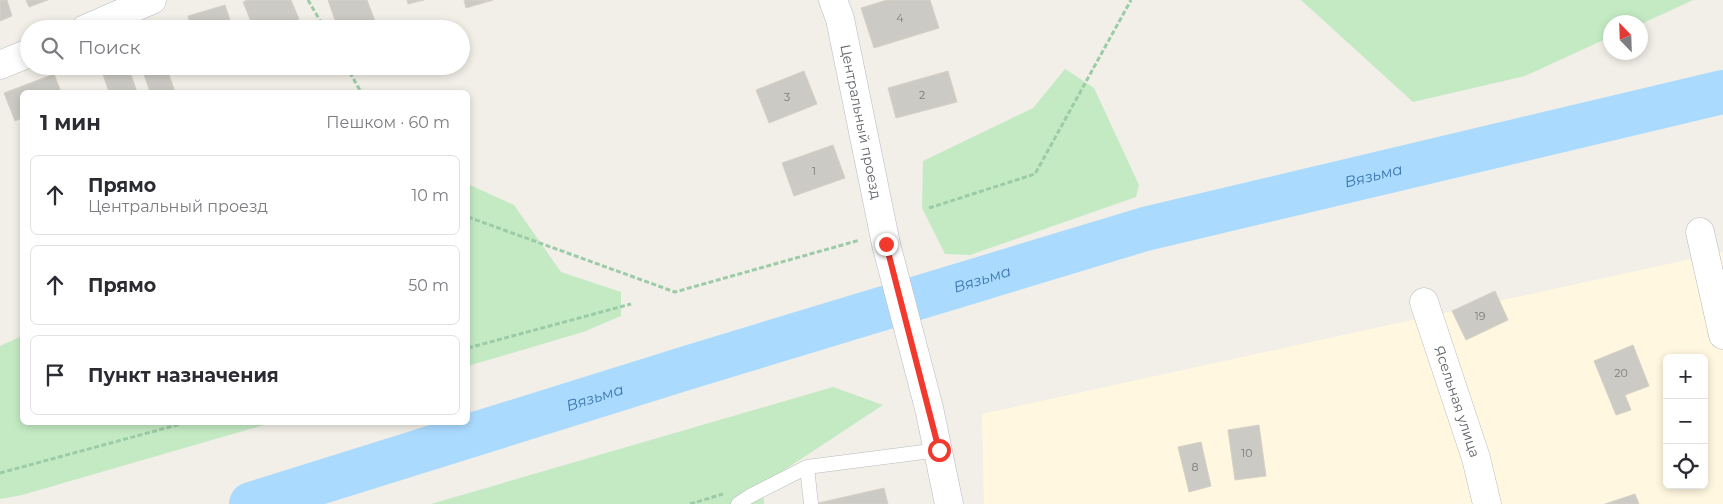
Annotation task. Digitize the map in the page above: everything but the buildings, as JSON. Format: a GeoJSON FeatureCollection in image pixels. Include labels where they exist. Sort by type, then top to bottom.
{"type":"FeatureCollection","features":[{"type":"Feature","properties":{"kind":"street"},"geometry":{"type":"LineString","coordinates":[[106,20],[152,0]]}},
{"type":"Feature","properties":{"kind":"street","name":"Центральный проезд"},"geometry":{"type":"LineString","coordinates":[[833,0],[840,19],[875,242],[929,408],[939,450]]}},
{"type":"Feature","properties":{"kind":"street"},"geometry":{"type":"LineString","coordinates":[[0,65],[20,57]]}},
{"type":"Feature","properties":{"kind":"street"},"geometry":{"type":"LineString","coordinates":[[1700,232],[1723,335]]}},
{"type":"Feature","properties":{"kind":"street","name":"Ясельная улица"},"geometry":{"type":"LineString","coordinates":[[1424,302],[1476,458],[1487,504]]}},
{"type":"Feature","properties":{"kind":"street"},"geometry":{"type":"LineString","coordinates":[[939,450],[949,504]]}},
{"type":"Feature","properties":{"kind":"lane"},"geometry":{"type":"LineString","coordinates":[[738,504],[750,496],[807,468],[939,450]]}},
{"type":"Feature","properties":{"kind":"lane"},"geometry":{"type":"LineString","coordinates":[[807,468],[811,504]]}},
{"type":"Feature","properties":{"kind":"path"},"geometry":{"type":"LineString","coordinates":[[308,0],[320,20]]}},
{"type":"Feature","properties":{"kind":"path"},"geometry":{"type":"LineString","coordinates":[[929,208],[1035,174],[1132,0]]}},
{"type":"Feature","properties":{"kind":"path"},"geometry":{"type":"LineString","coordinates":[[351,75],[360,90]]}},
{"type":"Feature","properties":{"kind":"path"},"geometry":{"type":"LineString","coordinates":[[470,218],[675,292],[875,242]]}},
{"type":"Feature","properties":{"kind":"path"},"geometry":{"type":"LineString","coordinates":[[470,347],[632,304]]}},
{"type":"Feature","properties":{"kind":"path"},"geometry":{"type":"LineString","coordinates":[[0,473],[177,425]]}},
{"type":"Feature","properties":{"kind":"shaded area"},"geometry":{"type":"Polygon","coordinates":[[[1723,252],[1723,504],[984,504],[982,414],[1723,252]]]}},
{"type":"Feature","properties":{"kind":"green space"},"geometry":{"type":"Polygon","coordinates":[[[1301,0],[1693,0],[1648,21],[1648,15],[1603,15],[1603,40],[1525,76],[1413,102],[1301,0]]]}},
{"type":"Feature","properties":{"kind":"green space"},"geometry":{"type":"Polygon","coordinates":[[[1065,69],[1094,88],[1139,185],[1136,197],[970,255],[945,254],[922,208],[923,161],[1033,108],[1065,69]]]}},
{"type":"Feature","properties":{"kind":"green space"},"geometry":{"type":"Polygon","coordinates":[[[470,185],[514,205],[561,272],[621,292],[621,316],[583,332],[470,365],[470,185]]]}},
{"type":"Feature","properties":{"kind":"green space"},"geometry":{"type":"Polygon","coordinates":[[[20,337],[20,425],[264,425],[22,495],[0,499],[0,346],[20,337]]]}},
{"type":"Feature","properties":{"kind":"green space"},"geometry":{"type":"Polygon","coordinates":[[[833,387],[883,405],[763,484],[764,504],[431,504],[833,387]]]}},
{"type":"Feature","properties":{"kind":"waterway","name":"Вязьма"},"geometry":{"type":"LineString","coordinates":[[251,504],[693,366],[1145,229],[1723,92]]}},
{"type":"Feature","properties":{"kind":"route"},"geometry":{"type":"LineString","coordinates":[[886,244],[939,450]]}}]}
